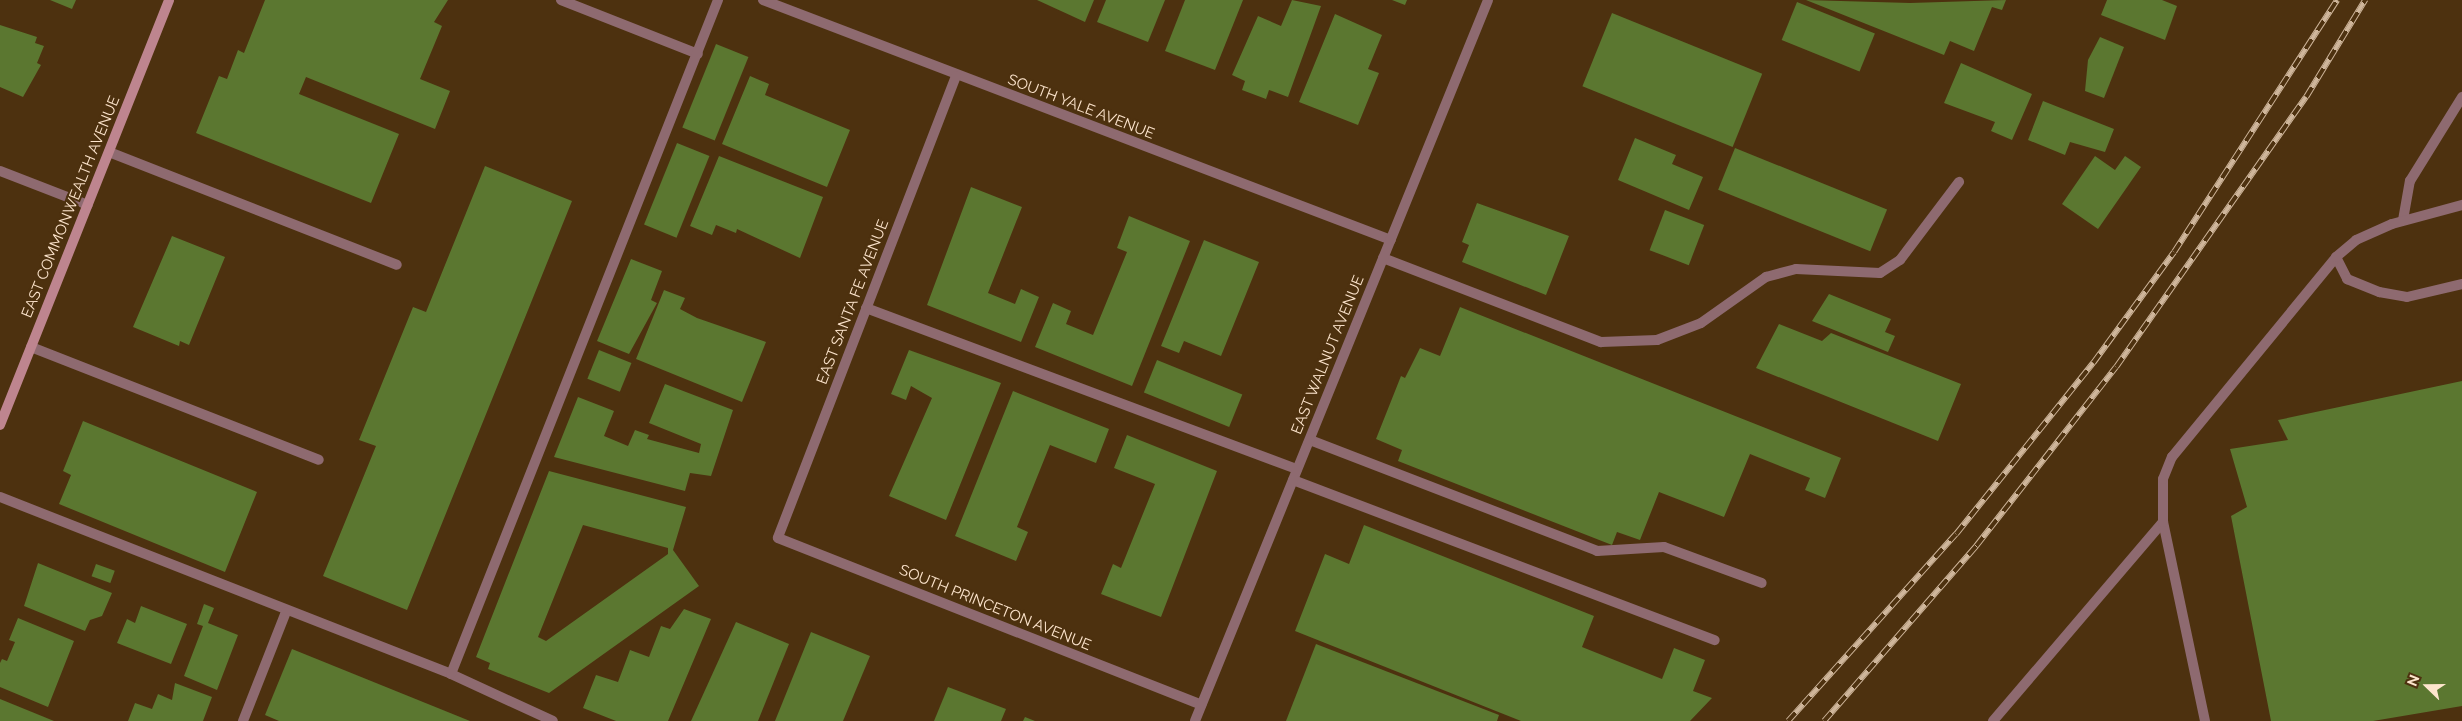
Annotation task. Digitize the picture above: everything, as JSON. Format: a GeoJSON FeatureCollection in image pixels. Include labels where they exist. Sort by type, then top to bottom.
{"type":"FeatureCollection","features":[{"type":"Feature","properties":{"kind":"main road","name":"EAST COMMONWEALTH AVENUE"},"geometry":{"type":"LineString","coordinates":[[0,425],[169,0]]}},
{"type":"Feature","properties":{"kind":"street"},"geometry":{"type":"LineString","coordinates":[[561,0],[698,54]]}},
{"type":"Feature","properties":{"kind":"street"},"geometry":{"type":"LineString","coordinates":[[450,674],[718,0]]}},
{"type":"Feature","properties":{"kind":"street","name":"SOUTH YALE AVENUE"},"geometry":{"type":"LineString","coordinates":[[763,0],[956,76],[1391,240]]}},
{"type":"Feature","properties":{"kind":"street","name":"EAST WALNUT AVENUE"},"geometry":{"type":"LineString","coordinates":[[1195,721],[1488,0]]}},
{"type":"Feature","properties":{"kind":"street","name":"EAST SANTA FE AVENUE"},"geometry":{"type":"LineString","coordinates":[[778,538],[956,76]]}},
{"type":"Feature","properties":{"kind":"street"},"geometry":{"type":"LineString","coordinates":[[2403,220],[2410,181],[2462,97]]}},
{"type":"Feature","properties":{"kind":"street"},"geometry":{"type":"LineString","coordinates":[[109,152],[397,265]]}},
{"type":"Feature","properties":{"kind":"street"},"geometry":{"type":"LineString","coordinates":[[0,171],[88,205]]}},
{"type":"Feature","properties":{"kind":"street"},"geometry":{"type":"LineString","coordinates":[[1383,258],[1601,342],[1657,340],[1701,324],[1766,278],[1796,269],[1880,273],[1900,260],[1959,182]]}},
{"type":"Feature","properties":{"kind":"street"},"geometry":{"type":"LineString","coordinates":[[2205,721],[2163,522],[2163,479],[2172,457],[2336,257],[2356,240],[2403,220],[2462,205]]}},
{"type":"Feature","properties":{"kind":"street"},"geometry":{"type":"LineString","coordinates":[[2336,257],[2347,279],[2379,292],[2407,296],[2462,284]]}},
{"type":"Feature","properties":{"kind":"street"},"geometry":{"type":"LineString","coordinates":[[866,308],[1297,469]]}},
{"type":"Feature","properties":{"kind":"street"},"geometry":{"type":"LineString","coordinates":[[31,346],[319,460]]}},
{"type":"Feature","properties":{"kind":"street"},"geometry":{"type":"LineString","coordinates":[[1310,440],[1597,551],[1664,547],[1762,583]]}},
{"type":"Feature","properties":{"kind":"street"},"geometry":{"type":"LineString","coordinates":[[1293,480],[1715,640]]}},
{"type":"Feature","properties":{"kind":"street"},"geometry":{"type":"LineString","coordinates":[[0,497],[286,612],[450,674],[535,718],[553,721]]}},
{"type":"Feature","properties":{"kind":"street"},"geometry":{"type":"LineString","coordinates":[[1993,721],[2163,522]]}},
{"type":"Feature","properties":{"kind":"street","name":"SOUTH PRINCETON AVENUE"},"geometry":{"type":"LineString","coordinates":[[778,538],[1201,705]]}},
{"type":"Feature","properties":{"kind":"street"},"geometry":{"type":"LineString","coordinates":[[243,721],[286,612]]}},
{"type":"Feature","properties":{"kind":"building"},"geometry":{"type":"Polygon","coordinates":[[[50,0],[76,0],[72,9],[50,0]]]}},
{"type":"Feature","properties":{"kind":"building"},"geometry":{"type":"Polygon","coordinates":[[[265,0],[448,0],[434,22],[442,26],[420,79],[450,91],[435,129],[306,77],[299,94],[399,134],[371,203],[196,133],[219,76],[227,79],[238,50],[244,53],[265,0]]]}},
{"type":"Feature","properties":{"kind":"building"},"geometry":{"type":"Polygon","coordinates":[[[1037,0],[1094,0],[1085,22],[1037,0]]]}},
{"type":"Feature","properties":{"kind":"building"},"geometry":{"type":"Polygon","coordinates":[[[1106,0],[1165,0],[1148,42],[1097,22],[1106,0]]]}},
{"type":"Feature","properties":{"kind":"building"},"geometry":{"type":"Polygon","coordinates":[[[1185,0],[1243,0],[1215,70],[1165,51],[1185,0]]]}},
{"type":"Feature","properties":{"kind":"building"},"geometry":{"type":"Polygon","coordinates":[[[1292,0],[1321,6],[1288,97],[1269,90],[1266,99],[1242,90],[1245,81],[1232,75],[1258,16],[1281,26],[1292,0]]]}},
{"type":"Feature","properties":{"kind":"building"},"geometry":{"type":"Polygon","coordinates":[[[1392,0],[1407,0],[1405,5],[1392,0]]]}},
{"type":"Feature","properties":{"kind":"building"},"geometry":{"type":"Polygon","coordinates":[[[1806,0],[1910,3],[2006,0],[2002,10],[1992,7],[1974,51],[1950,41],[1944,55],[1806,0]]]}},
{"type":"Feature","properties":{"kind":"building"},"geometry":{"type":"Polygon","coordinates":[[[2107,0],[2162,0],[2177,6],[2165,40],[2101,15],[2107,0]]]}},
{"type":"Feature","properties":{"kind":"building"},"geometry":{"type":"Polygon","coordinates":[[[1797,2],[1875,33],[1860,71],[1782,40],[1797,2]]]}},
{"type":"Feature","properties":{"kind":"building"},"geometry":{"type":"Polygon","coordinates":[[[1612,13],[1762,74],[1733,147],[1582,86],[1612,13]]]}},
{"type":"Feature","properties":{"kind":"building"},"geometry":{"type":"Polygon","coordinates":[[[1335,14],[1382,35],[1368,69],[1379,73],[1358,125],[1299,102],[1335,14]]]}},
{"type":"Feature","properties":{"kind":"building"},"geometry":{"type":"Polygon","coordinates":[[[0,25],[37,37],[35,43],[44,46],[37,63],[41,65],[23,97],[0,87],[0,25]]]}},
{"type":"Feature","properties":{"kind":"building"},"geometry":{"type":"Polygon","coordinates":[[[2100,37],[2124,47],[2104,98],[2085,91],[2088,60],[2100,37]]]}},
{"type":"Feature","properties":{"kind":"building"},"geometry":{"type":"Polygon","coordinates":[[[716,44],[748,57],[715,141],[682,127],[716,44]]]}},
{"type":"Feature","properties":{"kind":"building"},"geometry":{"type":"Polygon","coordinates":[[[1961,63],[2032,94],[2012,140],[1991,131],[1995,122],[1944,103],[1961,63]]]}},
{"type":"Feature","properties":{"kind":"building"},"geometry":{"type":"Polygon","coordinates":[[[750,76],[769,84],[765,95],[850,130],[827,187],[722,144],[750,76]]]}},
{"type":"Feature","properties":{"kind":"building"},"geometry":{"type":"Polygon","coordinates":[[[2043,101],[2114,129],[2105,152],[2070,142],[2065,155],[2028,140],[2043,101]]]}},
{"type":"Feature","properties":{"kind":"building"},"geometry":{"type":"Polygon","coordinates":[[[1635,138],[1676,155],[1672,164],[1703,177],[1689,210],[1618,180],[1635,138]]]}},
{"type":"Feature","properties":{"kind":"building"},"geometry":{"type":"Polygon","coordinates":[[[677,143],[709,156],[676,238],[644,225],[677,143]]]}},
{"type":"Feature","properties":{"kind":"building"},"geometry":{"type":"Polygon","coordinates":[[[1735,148],[1887,209],[1870,251],[1718,190],[1735,148]]]}},
{"type":"Feature","properties":{"kind":"building"},"geometry":{"type":"Polygon","coordinates":[[[719,156],[823,197],[800,258],[737,229],[736,233],[716,225],[712,235],[690,226],[719,156]]]}},
{"type":"Feature","properties":{"kind":"building"},"geometry":{"type":"Polygon","coordinates":[[[2095,156],[2115,170],[2125,156],[2141,167],[2098,229],[2062,204],[2095,156]]]}},
{"type":"Feature","properties":{"kind":"building"},"geometry":{"type":"Polygon","coordinates":[[[485,166],[572,201],[407,610],[323,576],[376,446],[359,440],[413,307],[426,312],[485,166]]]}},
{"type":"Feature","properties":{"kind":"building"},"geometry":{"type":"Polygon","coordinates":[[[971,187],[1022,207],[988,293],[1015,304],[1021,289],[1039,297],[1021,342],[927,305],[971,187]]]}},
{"type":"Feature","properties":{"kind":"building"},"geometry":{"type":"Polygon","coordinates":[[[1477,203],[1569,236],[1546,295],[1462,262],[1469,245],[1462,242],[1477,203]]]}},
{"type":"Feature","properties":{"kind":"building"},"geometry":{"type":"Polygon","coordinates":[[[1665,210],[1704,225],[1689,265],[1650,250],[1665,210]]]}},
{"type":"Feature","properties":{"kind":"building"},"geometry":{"type":"Polygon","coordinates":[[[1129,216],[1190,241],[1132,386],[1035,347],[1053,303],[1071,311],[1066,324],[1093,335],[1127,252],[1117,248],[1129,216]]]}},
{"type":"Feature","properties":{"kind":"building"},"geometry":{"type":"Polygon","coordinates":[[[172,236],[225,257],[189,345],[180,341],[179,346],[133,327],[172,236]]]}},
{"type":"Feature","properties":{"kind":"building"},"geometry":{"type":"Polygon","coordinates":[[[1204,240],[1259,262],[1221,356],[1184,341],[1179,353],[1161,346],[1204,240]]]}},
{"type":"Feature","properties":{"kind":"building"},"geometry":{"type":"Polygon","coordinates":[[[631,259],[662,271],[651,300],[657,303],[629,354],[597,341],[631,259]]]}},
{"type":"Feature","properties":{"kind":"building"},"geometry":{"type":"Polygon","coordinates":[[[664,290],[685,298],[680,309],[697,318],[766,342],[742,402],[636,359],[664,290]]]}},
{"type":"Feature","properties":{"kind":"building"},"geometry":{"type":"Polygon","coordinates":[[[1829,294],[1891,319],[1885,332],[1895,336],[1888,352],[1812,321],[1829,294]]]}},
{"type":"Feature","properties":{"kind":"building"},"geometry":{"type":"Polygon","coordinates":[[[1460,307],[1841,458],[1825,498],[1805,490],[1810,478],[1750,454],[1724,517],[1659,492],[1640,540],[1617,532],[1612,545],[1398,461],[1402,450],[1376,439],[1401,376],[1405,378],[1420,348],[1440,356],[1460,307]]]}},
{"type":"Feature","properties":{"kind":"building"},"geometry":{"type":"Polygon","coordinates":[[[1779,324],[1822,341],[1831,333],[1961,384],[1938,441],[1756,368],[1779,324]]]}},
{"type":"Feature","properties":{"kind":"building"},"geometry":{"type":"Polygon","coordinates":[[[599,350],[631,363],[620,392],[587,379],[599,350]]]}},
{"type":"Feature","properties":{"kind":"building"},"geometry":{"type":"Polygon","coordinates":[[[909,350],[1001,383],[946,520],[889,496],[932,398],[911,386],[906,400],[891,394],[909,350]]]}},
{"type":"Feature","properties":{"kind":"building"},"geometry":{"type":"Polygon","coordinates":[[[1157,360],[1242,394],[1229,427],[1144,392],[1157,360]]]}},
{"type":"Feature","properties":{"kind":"building"},"geometry":{"type":"Polygon","coordinates":[[[2462,381],[2462,706],[2373,721],[2271,721],[2231,516],[2247,507],[2230,449],[2288,440],[2278,420],[2462,381]]]}},
{"type":"Feature","properties":{"kind":"building"},"geometry":{"type":"Polygon","coordinates":[[[665,384],[733,410],[711,476],[690,473],[685,491],[554,457],[578,397],[614,411],[604,436],[628,446],[635,430],[649,435],[647,439],[699,453],[701,444],[649,423],[665,384]]]}},
{"type":"Feature","properties":{"kind":"building"},"geometry":{"type":"Polygon","coordinates":[[[1013,391],[1109,429],[1096,463],[1050,445],[1017,527],[1028,532],[1016,561],[955,536],[1013,391]]]}},
{"type":"Feature","properties":{"kind":"building"},"geometry":{"type":"Polygon","coordinates":[[[83,421],[257,492],[225,572],[59,504],[71,475],[63,471],[83,421]]]}},
{"type":"Feature","properties":{"kind":"building"},"geometry":{"type":"Polygon","coordinates":[[[1127,435],[1217,471],[1161,617],[1101,594],[1113,564],[1121,568],[1155,484],[1114,468],[1127,435]]]}},
{"type":"Feature","properties":{"kind":"building"},"geometry":{"type":"Polygon","coordinates":[[[549,471],[686,507],[673,550],[699,586],[549,693],[488,669],[490,663],[476,657],[549,471]],[[583,525],[538,637],[546,641],[668,554],[668,548],[583,525]]]}},
{"type":"Feature","properties":{"kind":"building"},"geometry":{"type":"Polygon","coordinates":[[[1364,525],[1594,616],[1582,647],[1662,679],[1674,648],[1705,660],[1693,691],[1712,698],[1690,721],[1521,721],[1295,631],[1325,554],[1349,564],[1364,525]]]}},
{"type":"Feature","properties":{"kind":"building"},"geometry":{"type":"Polygon","coordinates":[[[38,563],[112,593],[102,616],[90,620],[85,631],[24,606],[38,563]]]}},
{"type":"Feature","properties":{"kind":"building"},"geometry":{"type":"Polygon","coordinates":[[[96,564],[115,571],[110,583],[92,576],[96,564]]]}},
{"type":"Feature","properties":{"kind":"building"},"geometry":{"type":"Polygon","coordinates":[[[204,604],[214,608],[208,623],[238,635],[217,690],[184,676],[203,626],[197,624],[204,604]]]}},
{"type":"Feature","properties":{"kind":"building"},"geometry":{"type":"Polygon","coordinates":[[[141,606],[187,624],[171,664],[117,643],[127,619],[135,623],[141,606]]]}},
{"type":"Feature","properties":{"kind":"building"},"geometry":{"type":"Polygon","coordinates":[[[684,609],[711,619],[668,721],[616,721],[583,708],[596,675],[618,682],[630,650],[649,657],[661,626],[670,629],[684,609]]]}},
{"type":"Feature","properties":{"kind":"building"},"geometry":{"type":"Polygon","coordinates":[[[18,618],[74,641],[48,707],[0,687],[0,663],[2,659],[7,661],[15,642],[9,640],[18,618]]]}},
{"type":"Feature","properties":{"kind":"building"},"geometry":{"type":"Polygon","coordinates":[[[736,622],[789,644],[758,721],[691,721],[736,622]]]}},
{"type":"Feature","properties":{"kind":"building"},"geometry":{"type":"Polygon","coordinates":[[[811,632],[870,656],[843,721],[775,721],[811,632]]]}},
{"type":"Feature","properties":{"kind":"building"},"geometry":{"type":"Polygon","coordinates":[[[1316,644],[1499,715],[1497,721],[1286,721],[1316,644]]]}},
{"type":"Feature","properties":{"kind":"building"},"geometry":{"type":"Polygon","coordinates":[[[292,649],[470,721],[279,721],[265,715],[292,649]]]}},
{"type":"Feature","properties":{"kind":"building"},"geometry":{"type":"Polygon","coordinates":[[[175,683],[212,697],[203,721],[128,721],[135,703],[152,709],[158,694],[172,700],[175,683]]]}},
{"type":"Feature","properties":{"kind":"building"},"geometry":{"type":"Polygon","coordinates":[[[948,687],[1006,709],[1001,721],[934,721],[948,687]]]}},
{"type":"Feature","properties":{"kind":"building"},"geometry":{"type":"Polygon","coordinates":[[[0,699],[54,721],[0,721],[0,699]]]}},
{"type":"Feature","properties":{"kind":"building"},"geometry":{"type":"Polygon","coordinates":[[[1025,717],[1035,721],[1023,721],[1025,717]]]}},
{"type":"Feature","properties":{"kind":"railway"},"geometry":{"type":"LineString","coordinates":[[1788,721],[1956,534],[2093,363],[2174,252],[2337,0]]}},
{"type":"Feature","properties":{"kind":"railway"},"geometry":{"type":"LineString","coordinates":[[1824,721],[1976,546],[2116,367],[2306,97],[2365,0]]}}]}
